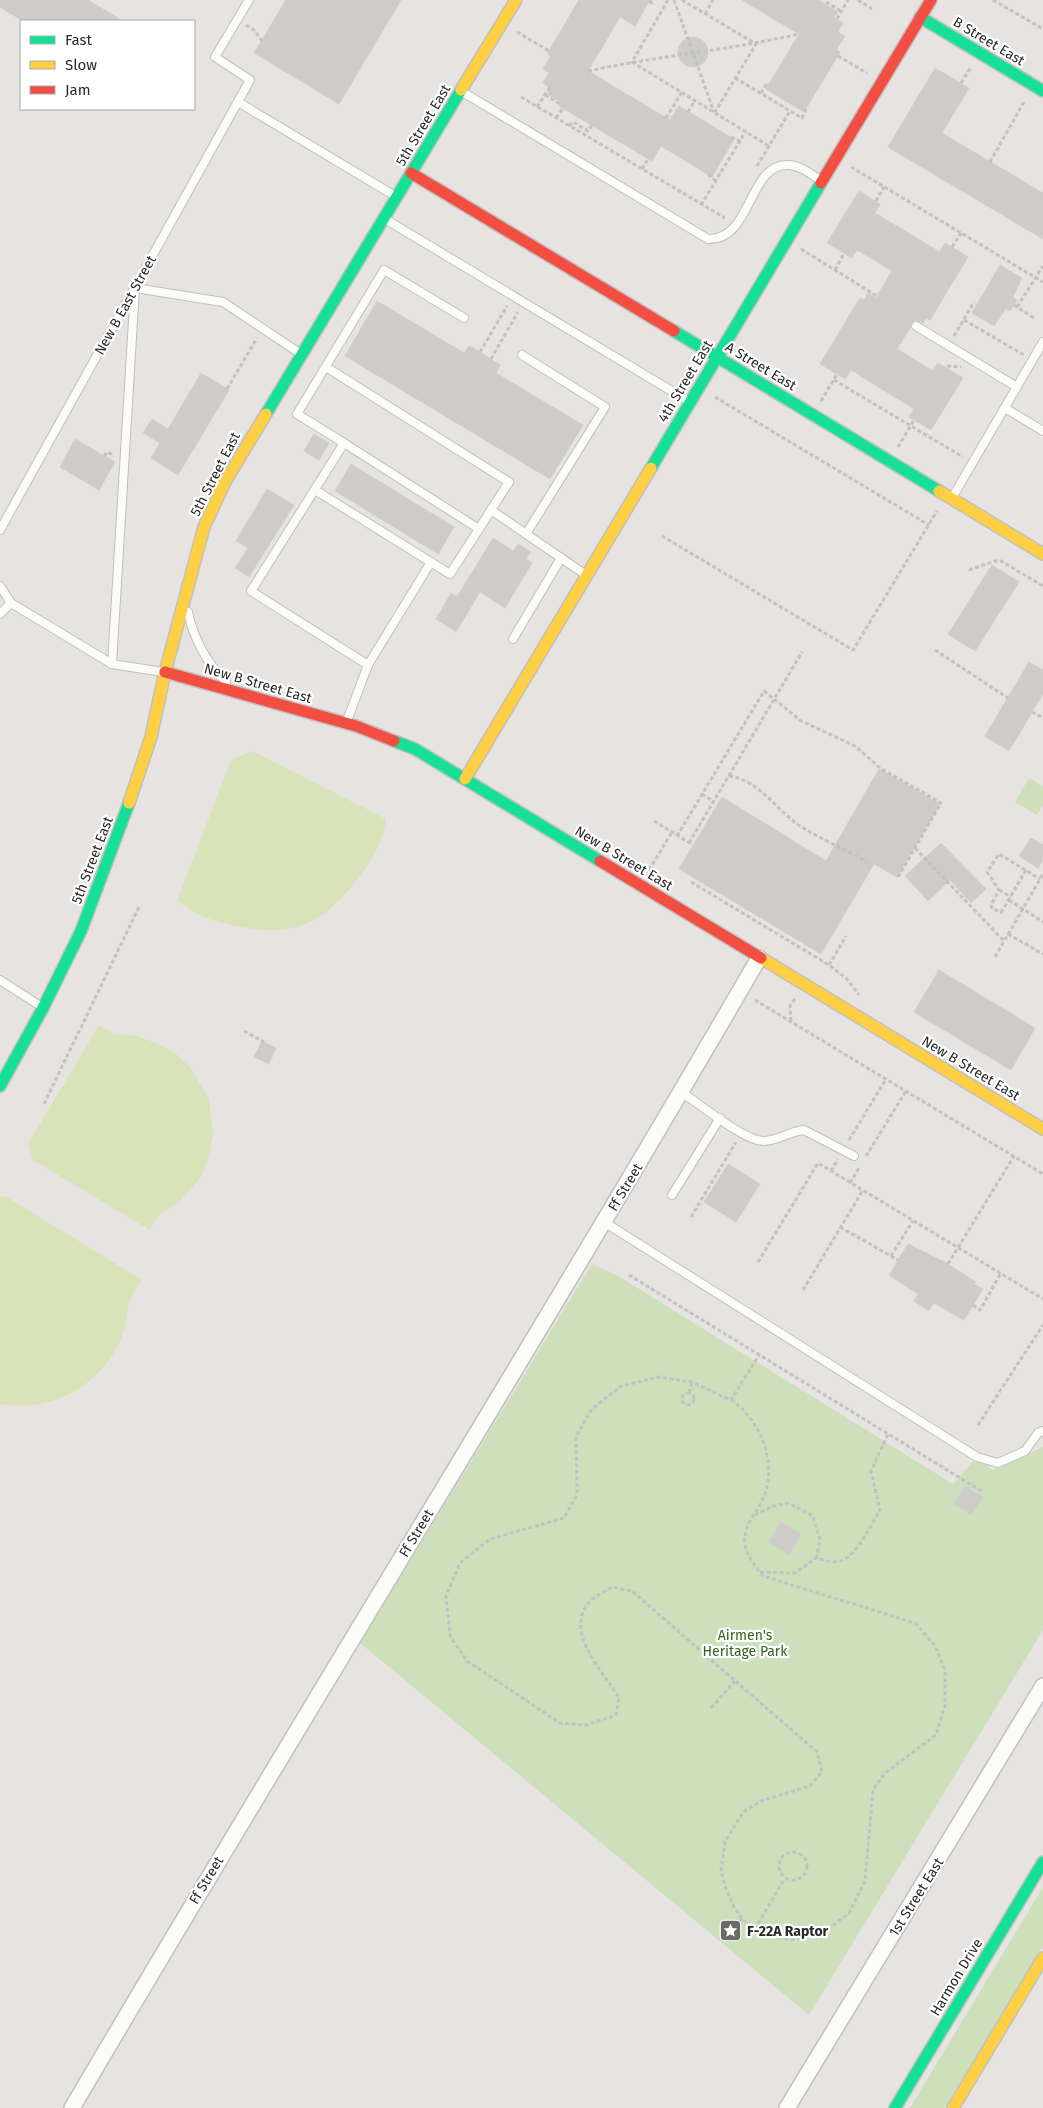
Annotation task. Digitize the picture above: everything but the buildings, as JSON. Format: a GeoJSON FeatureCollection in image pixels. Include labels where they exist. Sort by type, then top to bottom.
{"type":"FeatureCollection","features":[{"type":"Feature","properties":{"kind":"street","name":"5th Street East"},"geometry":{"type":"LineString","coordinates":[[0,1086],[44,1008],[81,931],[115,845],[151,737],[165,672],[204,527],[226,480],[516,0]]}},
{"type":"Feature","properties":{"kind":"street","name":"4th Street East"},"geometry":{"type":"LineString","coordinates":[[465,778],[931,0]]}},
{"type":"Feature","properties":{"kind":"street","name":"B Street East"},"geometry":{"type":"LineString","coordinates":[[920,16],[1043,91]]}},
{"type":"Feature","properties":{"kind":"street","name":"A Street East"},"geometry":{"type":"LineString","coordinates":[[411,174],[1043,554]]}},
{"type":"Feature","properties":{"kind":"street","name":"New B Street East"},"geometry":{"type":"LineString","coordinates":[[165,672],[346,723],[415,749],[1043,1129]]}},
{"type":"Feature","properties":{"kind":"street","name":"Ff Street"},"geometry":{"type":"LineString","coordinates":[[72,2108],[205,1882],[604,1222],[759,958]]}},
{"type":"Feature","properties":{"kind":"street","name":"1st Street East"},"geometry":{"type":"LineString","coordinates":[[787,2108],[1043,1686]]}},
{"type":"Feature","properties":{"kind":"street","name":"Harmon Drive"},"geometry":{"type":"LineString","coordinates":[[895,2108],[1043,1862]]}},
{"type":"Feature","properties":{"kind":"street"},"geometry":{"type":"LineString","coordinates":[[953,2108],[1043,1958]]}},
{"type":"Feature","properties":{"kind":"lane"},"geometry":{"type":"LineString","coordinates":[[237,20],[248,0]]}},
{"type":"Feature","properties":{"kind":"lane","name":"New B East Street"},"geometry":{"type":"LineString","coordinates":[[0,530],[250,80],[215,57],[237,20]]}},
{"type":"Feature","properties":{"kind":"lane"},"geometry":{"type":"LineString","coordinates":[[461,91],[708,239],[718,239],[734,230],[762,180],[773,168],[788,164],[802,168],[822,181]]}},
{"type":"Feature","properties":{"kind":"lane"},"geometry":{"type":"LineString","coordinates":[[238,102],[397,197]]}},
{"type":"Feature","properties":{"kind":"lane"},"geometry":{"type":"LineString","coordinates":[[384,219],[690,402]]}},
{"type":"Feature","properties":{"kind":"lane"},"geometry":{"type":"LineString","coordinates":[[464,318],[384,270],[297,414],[479,528]]}},
{"type":"Feature","properties":{"kind":"lane"},"geometry":{"type":"LineString","coordinates":[[112,664],[134,288],[223,302],[301,354]]}},
{"type":"Feature","properties":{"kind":"lane"},"geometry":{"type":"LineString","coordinates":[[916,326],[1017,387]]}},
{"type":"Feature","properties":{"kind":"lane"},"geometry":{"type":"LineString","coordinates":[[949,497],[972,462],[1043,342]]}},
{"type":"Feature","properties":{"kind":"lane"},"geometry":{"type":"LineString","coordinates":[[522,356],[605,407],[526,534]]}},
{"type":"Feature","properties":{"kind":"lane"},"geometry":{"type":"LineString","coordinates":[[315,490],[450,574],[509,482],[326,367]]}},
{"type":"Feature","properties":{"kind":"lane"},"geometry":{"type":"LineString","coordinates":[[1004,408],[1043,431]]}},
{"type":"Feature","properties":{"kind":"lane"},"geometry":{"type":"LineString","coordinates":[[344,442],[251,591],[368,666]]}},
{"type":"Feature","properties":{"kind":"lane"},"geometry":{"type":"LineString","coordinates":[[491,510],[586,575]]}},
{"type":"Feature","properties":{"kind":"lane"},"geometry":{"type":"LineString","coordinates":[[514,639],[561,558]]}},
{"type":"Feature","properties":{"kind":"lane"},"geometry":{"type":"LineString","coordinates":[[346,723],[368,666],[431,562]]}},
{"type":"Feature","properties":{"kind":"lane"},"geometry":{"type":"LineString","coordinates":[[0,586],[11,603],[112,664],[165,672]]}},
{"type":"Feature","properties":{"kind":"lane"},"geometry":{"type":"LineString","coordinates":[[185,598],[191,626],[201,651],[212,669],[236,692]]}},
{"type":"Feature","properties":{"kind":"lane"},"geometry":{"type":"LineString","coordinates":[[0,614],[11,603]]}},
{"type":"Feature","properties":{"kind":"lane"},"geometry":{"type":"LineString","coordinates":[[0,980],[44,1008]]}},
{"type":"Feature","properties":{"kind":"lane"},"geometry":{"type":"LineString","coordinates":[[681,1092],[742,1133],[762,1141],[774,1140],[796,1131],[804,1130],[854,1156]]}},
{"type":"Feature","properties":{"kind":"lane"},"geometry":{"type":"LineString","coordinates":[[672,1195],[720,1118]]}},
{"type":"Feature","properties":{"kind":"lane"},"geometry":{"type":"LineString","coordinates":[[604,1222],[977,1457],[998,1463],[1025,1452],[1038,1433],[1043,1431]]}},
{"type":"Feature","properties":{"kind":"path"},"geometry":{"type":"LineString","coordinates":[[632,62],[668,0]]}},
{"type":"Feature","properties":{"kind":"path"},"geometry":{"type":"LineString","coordinates":[[674,0],[714,112]]}},
{"type":"Feature","properties":{"kind":"path"},"geometry":{"type":"LineString","coordinates":[[682,0],[756,44]]}},
{"type":"Feature","properties":{"kind":"path"},"geometry":{"type":"LineString","coordinates":[[691,6],[695,0]]}},
{"type":"Feature","properties":{"kind":"path"},"geometry":{"type":"LineString","coordinates":[[705,14],[713,0]]}},
{"type":"Feature","properties":{"kind":"path"},"geometry":{"type":"LineString","coordinates":[[837,19],[848,0]]}},
{"type":"Feature","properties":{"kind":"path"},"geometry":{"type":"LineString","coordinates":[[858,0],[872,9]]}},
{"type":"Feature","properties":{"kind":"path"},"geometry":{"type":"LineString","coordinates":[[993,0],[1043,29]]}},
{"type":"Feature","properties":{"kind":"path"},"geometry":{"type":"LineString","coordinates":[[826,2],[841,11]]}},
{"type":"Feature","properties":{"kind":"path"},"geometry":{"type":"LineString","coordinates":[[237,20],[254,30],[263,42]]}},
{"type":"Feature","properties":{"kind":"path"},"geometry":{"type":"LineString","coordinates":[[502,22],[549,51]]}},
{"type":"Feature","properties":{"kind":"path"},"geometry":{"type":"LineString","coordinates":[[588,71],[632,62],[756,44],[799,34]]}},
{"type":"Feature","properties":{"kind":"path"},"geometry":{"type":"LineString","coordinates":[[714,112],[756,44]]}},
{"type":"Feature","properties":{"kind":"path"},"geometry":{"type":"LineString","coordinates":[[838,56],[882,82]]}},
{"type":"Feature","properties":{"kind":"path"},"geometry":{"type":"LineString","coordinates":[[632,62],[769,146]]}},
{"type":"Feature","properties":{"kind":"path"},"geometry":{"type":"LineString","coordinates":[[962,83],[973,64]]}},
{"type":"Feature","properties":{"kind":"path"},"geometry":{"type":"LineString","coordinates":[[735,78],[802,118],[806,109]]}},
{"type":"Feature","properties":{"kind":"path"},"geometry":{"type":"LineString","coordinates":[[761,93],[766,85],[768,87]]}},
{"type":"Feature","properties":{"kind":"path"},"geometry":{"type":"LineString","coordinates":[[537,107],[550,87]]}},
{"type":"Feature","properties":{"kind":"path"},"geometry":{"type":"LineString","coordinates":[[666,118],[682,92]]}},
{"type":"Feature","properties":{"kind":"path"},"geometry":{"type":"LineString","coordinates":[[545,95],[560,104]]}},
{"type":"Feature","properties":{"kind":"path"},"geometry":{"type":"LineString","coordinates":[[521,97],[725,219],[730,211]]}},
{"type":"Feature","properties":{"kind":"path"},"geometry":{"type":"LineString","coordinates":[[990,162],[1027,97]]}},
{"type":"Feature","properties":{"kind":"path"},"geometry":{"type":"LineString","coordinates":[[688,112],[695,100]]}},
{"type":"Feature","properties":{"kind":"path"},"geometry":{"type":"LineString","coordinates":[[556,118],[563,108]]}},
{"type":"Feature","properties":{"kind":"path"},"geometry":{"type":"LineString","coordinates":[[754,170],[790,111]]}},
{"type":"Feature","properties":{"kind":"path"},"geometry":{"type":"LineString","coordinates":[[570,126],[572,122],[588,131],[592,125]]}},
{"type":"Feature","properties":{"kind":"path"},"geometry":{"type":"LineString","coordinates":[[702,205],[746,131]]}},
{"type":"Feature","properties":{"kind":"path"},"geometry":{"type":"LineString","coordinates":[[731,138],[740,141]]}},
{"type":"Feature","properties":{"kind":"path"},"geometry":{"type":"LineString","coordinates":[[836,158],[1043,282]]}},
{"type":"Feature","properties":{"kind":"path"},"geometry":{"type":"LineString","coordinates":[[642,170],[648,159]]}},
{"type":"Feature","properties":{"kind":"path"},"geometry":{"type":"LineString","coordinates":[[708,174],[716,181]]}},
{"type":"Feature","properties":{"kind":"path"},"geometry":{"type":"LineString","coordinates":[[876,201],[884,187]]}},
{"type":"Feature","properties":{"kind":"path"},"geometry":{"type":"LineString","coordinates":[[952,247],[961,233]]}},
{"type":"Feature","properties":{"kind":"path"},"geometry":{"type":"LineString","coordinates":[[786,240],[877,296]]}},
{"type":"Feature","properties":{"kind":"path"},"geometry":{"type":"LineString","coordinates":[[834,270],[844,253]]}},
{"type":"Feature","properties":{"kind":"path"},"geometry":{"type":"LineString","coordinates":[[1034,318],[1015,306],[1043,266]]}},
{"type":"Feature","properties":{"kind":"path"},"geometry":{"type":"LineString","coordinates":[[480,352],[513,296]]}},
{"type":"Feature","properties":{"kind":"path"},"geometry":{"type":"LineString","coordinates":[[490,359],[524,302]]}},
{"type":"Feature","properties":{"kind":"path"},"geometry":{"type":"LineString","coordinates":[[949,346],[974,302]]}},
{"type":"Feature","properties":{"kind":"path"},"geometry":{"type":"LineString","coordinates":[[964,320],[1032,360]]}},
{"type":"Feature","properties":{"kind":"path"},"geometry":{"type":"LineString","coordinates":[[226,389],[263,329]]}},
{"type":"Feature","properties":{"kind":"path"},"geometry":{"type":"LineString","coordinates":[[813,415],[837,374]]}},
{"type":"Feature","properties":{"kind":"path"},"geometry":{"type":"LineString","coordinates":[[834,380],[972,462]]}},
{"type":"Feature","properties":{"kind":"path"},"geometry":{"type":"LineString","coordinates":[[698,388],[929,525]]}},
{"type":"Feature","properties":{"kind":"path"},"geometry":{"type":"LineString","coordinates":[[890,461],[914,420]]}},
{"type":"Feature","properties":{"kind":"path"},"geometry":{"type":"LineString","coordinates":[[662,536],[853,650],[929,525],[949,497]]}},
{"type":"Feature","properties":{"kind":"path"},"geometry":{"type":"LineString","coordinates":[[969,570],[995,561],[1001,561],[1043,586]]}},
{"type":"Feature","properties":{"kind":"path"},"geometry":{"type":"LineString","coordinates":[[934,650],[1008,698]]}},
{"type":"Feature","properties":{"kind":"path"},"geometry":{"type":"LineString","coordinates":[[654,821],[691,844],[802,652]]}},
{"type":"Feature","properties":{"kind":"path"},"geometry":{"type":"LineString","coordinates":[[677,836],[764,691],[801,721],[855,746],[880,768],[941,803],[897,879]]}},
{"type":"Feature","properties":{"kind":"path"},"geometry":{"type":"LineString","coordinates":[[1032,712],[1043,718]]}},
{"type":"Feature","properties":{"kind":"path"},"geometry":{"type":"LineString","coordinates":[[729,776],[736,777],[755,787],[804,829],[867,862]]}},
{"type":"Feature","properties":{"kind":"path"},"geometry":{"type":"LineString","coordinates":[[702,794],[714,802]]}},
{"type":"Feature","properties":{"kind":"path"},"geometry":{"type":"LineString","coordinates":[[639,885],[672,832]]}},
{"type":"Feature","properties":{"kind":"path"},"geometry":{"type":"LineString","coordinates":[[916,848],[1004,941]]}},
{"type":"Feature","properties":{"kind":"path"},"geometry":{"type":"LineString","coordinates":[[1040,879],[999,854],[987,872],[999,890],[1043,922]]}},
{"type":"Feature","properties":{"kind":"path"},"geometry":{"type":"LineString","coordinates":[[999,890],[991,905],[992,909],[1001,912],[1026,870]]}},
{"type":"Feature","properties":{"kind":"path"},"geometry":{"type":"LineString","coordinates":[[995,957],[1043,874]]}},
{"type":"Feature","properties":{"kind":"path"},"geometry":{"type":"LineString","coordinates":[[691,882],[829,965],[855,987],[862,1001]]}},
{"type":"Feature","properties":{"kind":"path"},"geometry":{"type":"LineString","coordinates":[[44,1104],[140,905]]}},
{"type":"Feature","properties":{"kind":"path"},"geometry":{"type":"LineString","coordinates":[[1008,934],[1043,954]]}},
{"type":"Feature","properties":{"kind":"path"},"geometry":{"type":"LineString","coordinates":[[829,965],[846,936]]}},
{"type":"Feature","properties":{"kind":"path"},"geometry":{"type":"LineString","coordinates":[[791,1022],[790,1006],[804,985]]}},
{"type":"Feature","properties":{"kind":"path"},"geometry":{"type":"LineString","coordinates":[[755,1000],[1043,1174]]}},
{"type":"Feature","properties":{"kind":"path"},"geometry":{"type":"LineString","coordinates":[[244,1030],[264,1042]]}},
{"type":"Feature","properties":{"kind":"path"},"geometry":{"type":"LineString","coordinates":[[831,1171],[886,1079]]}},
{"type":"Feature","properties":{"kind":"path"},"geometry":{"type":"LineString","coordinates":[[850,1183],[906,1090]]}},
{"type":"Feature","properties":{"kind":"path"},"geometry":{"type":"LineString","coordinates":[[691,1217],[742,1133]]}},
{"type":"Feature","properties":{"kind":"path"},"geometry":{"type":"LineString","coordinates":[[948,1264],[1014,1156]]}},
{"type":"Feature","properties":{"kind":"path"},"geometry":{"type":"LineString","coordinates":[[758,1262],[818,1163],[1043,1299]]}},
{"type":"Feature","properties":{"kind":"path"},"geometry":{"type":"LineString","coordinates":[[803,1290],[862,1190]]}},
{"type":"Feature","properties":{"kind":"path"},"geometry":{"type":"LineString","coordinates":[[891,1256],[913,1221]]}},
{"type":"Feature","properties":{"kind":"path"},"geometry":{"type":"LineString","coordinates":[[840,1227],[898,1260]]}},
{"type":"Feature","properties":{"kind":"path"},"geometry":{"type":"LineString","coordinates":[[973,1305],[980,1310],[1001,1273]]}},
{"type":"Feature","properties":{"kind":"path"},"geometry":{"type":"LineString","coordinates":[[629,1275],[983,1492]]}},
{"type":"Feature","properties":{"kind":"path"},"geometry":{"type":"LineString","coordinates":[[978,1425],[1043,1324]]}},
{"type":"Feature","properties":{"kind":"path"},"geometry":{"type":"LineString","coordinates":[[730,1400],[759,1355]]}},
{"type":"Feature","properties":{"kind":"path"},"geometry":{"type":"LineString","coordinates":[[659,1377],[692,1382],[730,1400],[743,1408],[760,1431],[769,1462],[765,1493],[745,1535],[748,1557],[763,1576],[915,1623],[935,1646],[945,1670],[945,1706],[936,1734],[885,1773],[873,1790],[865,1881],[849,1913],[824,1932],[791,1940],[755,1929],[742,1919],[726,1889],[721,1871],[724,1842],[732,1826],[743,1812],[761,1802],[810,1786],[822,1772],[817,1752],[632,1592],[612,1587],[590,1600],[580,1617],[583,1640],[619,1697],[616,1715],[586,1725],[560,1723],[552,1718],[467,1661],[450,1636],[446,1596],[460,1563],[490,1540],[564,1518],[577,1495],[576,1436],[592,1409],[621,1386],[659,1377]]}},
{"type":"Feature","properties":{"kind":"path"},"geometry":{"type":"LineString","coordinates":[[689,1393],[692,1382]]}},
{"type":"Feature","properties":{"kind":"path"},"geometry":{"type":"LineString","coordinates":[[816,1558],[829,1561],[843,1560],[859,1545],[880,1510],[871,1471],[888,1434]]}},
{"type":"Feature","properties":{"kind":"path"},"geometry":{"type":"LineString","coordinates":[[754,1516],[773,1506],[789,1502],[813,1516],[820,1540],[816,1558],[796,1573],[760,1572]]}},
{"type":"Feature","properties":{"kind":"path"},"geometry":{"type":"LineString","coordinates":[[711,1708],[735,1681]]}},
{"type":"Feature","properties":{"kind":"path"},"geometry":{"type":"LineString","coordinates":[[793,1852],[801,1855],[806,1862],[805,1872],[799,1879],[785,1878],[779,1866],[781,1858],[793,1852]]}},
{"type":"Feature","properties":{"kind":"path"},"geometry":{"type":"LineString","coordinates":[[755,1929],[785,1878]]}},
{"type":"Feature","properties":{"kind":"path"},"geometry":{"type":"LineString","coordinates":[[735,1927],[742,1919]]}},
{"type":"Feature","properties":{"kind":"green space"},"geometry":{"type":"Polygon","coordinates":[[[252,751],[386,819],[383,835],[377,850],[354,883],[323,914],[297,927],[271,930],[231,925],[203,916],[177,901],[231,760],[252,751]]]}},
{"type":"Feature","properties":{"kind":"green space"},"geometry":{"type":"Polygon","coordinates":[[[1029,778],[1043,786],[1043,805],[1037,815],[1015,802],[1029,778]]]}},
{"type":"Feature","properties":{"kind":"green space"},"geometry":{"type":"Polygon","coordinates":[[[99,1025],[113,1034],[137,1036],[175,1053],[190,1067],[209,1099],[213,1134],[208,1158],[201,1177],[178,1203],[159,1215],[150,1230],[33,1160],[28,1144],[99,1025]]]}},
{"type":"Feature","properties":{"kind":"green space"},"geometry":{"type":"Polygon","coordinates":[[[5,1196],[142,1280],[130,1300],[123,1334],[103,1368],[74,1392],[39,1404],[20,1406],[0,1404],[0,1197],[5,1196]]]}},
{"type":"Feature","properties":{"kind":"green space","name":"Airmen's Heritage Park"},"geometry":{"type":"Polygon","coordinates":[[[592,1264],[620,1277],[953,1484],[977,1457],[992,1470],[1043,1447],[1043,1630],[809,2015],[360,1643],[592,1264]]]}},
{"type":"Feature","properties":{"kind":"green space"},"geometry":{"type":"Polygon","coordinates":[[[1043,1887],[1043,1946],[945,2108],[910,2108],[1043,1887]]]}},
{"type":"Feature","properties":{"kind":"traffic: fast"},"geometry":{"type":"LineString","coordinates":[[920,17],[1043,91]]}},
{"type":"Feature","properties":{"kind":"traffic: fast"},"geometry":{"type":"LineString","coordinates":[[266,414],[461,90]]}},
{"type":"Feature","properties":{"kind":"traffic: fast"},"geometry":{"type":"LineString","coordinates":[[651,468],[821,183]]}},
{"type":"Feature","properties":{"kind":"traffic: fast"},"geometry":{"type":"LineString","coordinates":[[674,331],[939,491]]}},
{"type":"Feature","properties":{"kind":"traffic: fast"},"geometry":{"type":"LineString","coordinates":[[394,741],[415,749],[600,861]]}},
{"type":"Feature","properties":{"kind":"traffic: fast"},"geometry":{"type":"LineString","coordinates":[[0,1086],[43,1008],[81,931],[129,803]]}},
{"type":"Feature","properties":{"kind":"traffic: fast"},"geometry":{"type":"LineString","coordinates":[[895,2108],[1043,1862]]}},
{"type":"Feature","properties":{"kind":"traffic: slow"},"geometry":{"type":"LineString","coordinates":[[461,90],[516,0]]}},
{"type":"Feature","properties":{"kind":"traffic: slow"},"geometry":{"type":"LineString","coordinates":[[129,803],[151,737],[165,672],[204,527],[226,480],[266,414]]}},
{"type":"Feature","properties":{"kind":"traffic: slow"},"geometry":{"type":"LineString","coordinates":[[465,779],[651,468]]}},
{"type":"Feature","properties":{"kind":"traffic: slow"},"geometry":{"type":"LineString","coordinates":[[939,491],[1043,554]]}},
{"type":"Feature","properties":{"kind":"traffic: slow"},"geometry":{"type":"LineString","coordinates":[[761,958],[1043,1129]]}},
{"type":"Feature","properties":{"kind":"traffic: slow"},"geometry":{"type":"LineString","coordinates":[[953,2108],[1043,1958]]}},
{"type":"Feature","properties":{"kind":"traffic: jam"},"geometry":{"type":"LineString","coordinates":[[821,183],[931,0]]}},
{"type":"Feature","properties":{"kind":"traffic: jam"},"geometry":{"type":"LineString","coordinates":[[411,173],[674,331]]}},
{"type":"Feature","properties":{"kind":"traffic: jam"},"geometry":{"type":"LineString","coordinates":[[165,672],[356,726],[394,741]]}},
{"type":"Feature","properties":{"kind":"traffic: jam"},"geometry":{"type":"LineString","coordinates":[[600,861],[761,958]]}},
{"type":"Feature","properties":{"kind":"place","name":"F-22A Raptor"},"geometry":{"type":"Point","coordinates":[731,1931]}}]}
